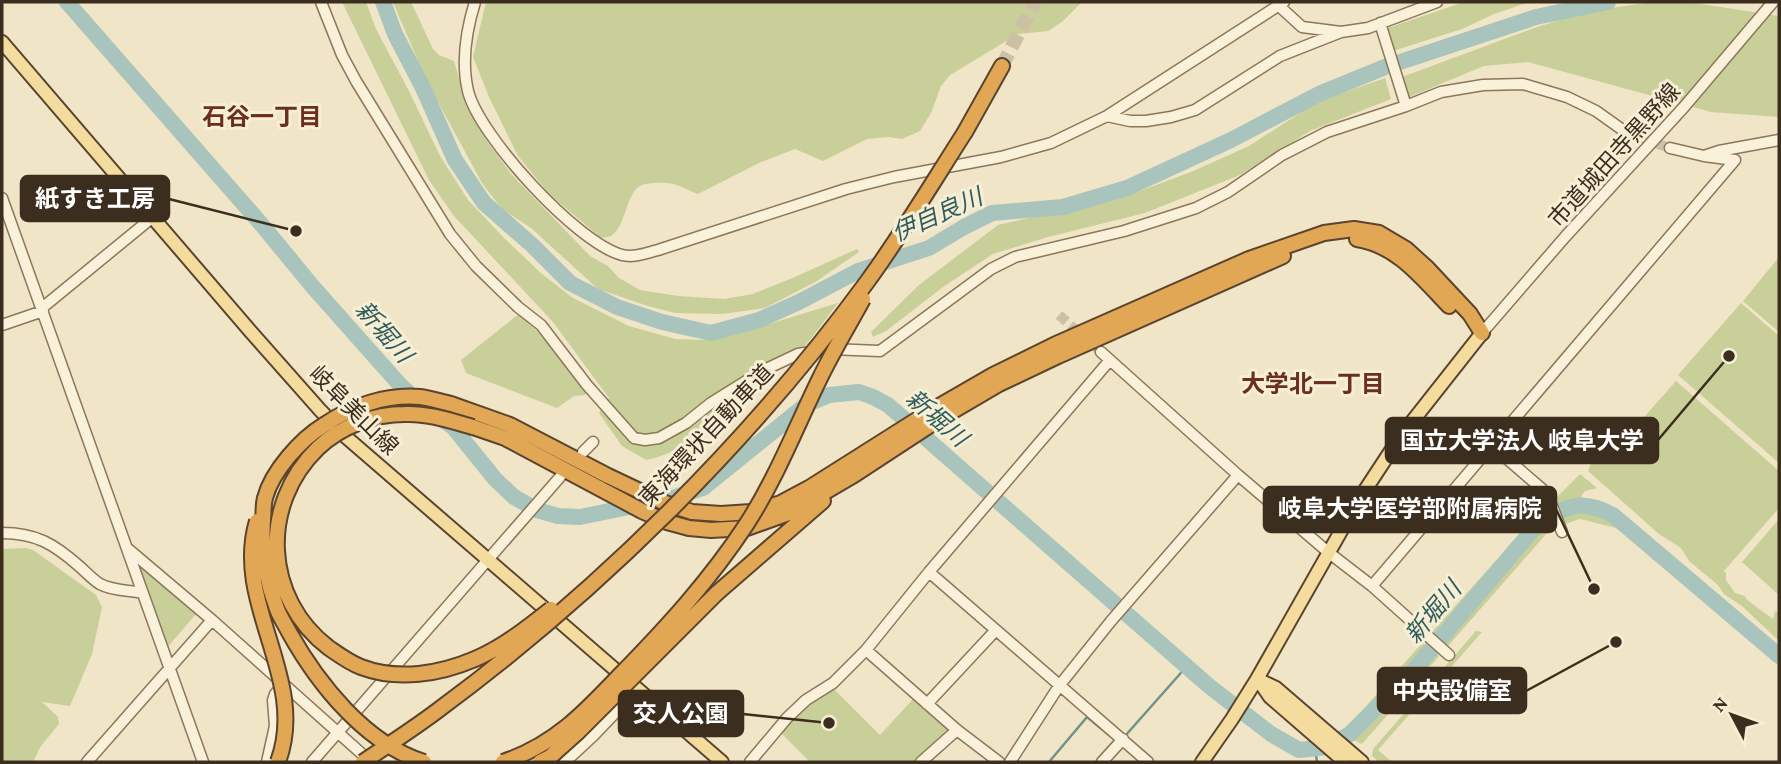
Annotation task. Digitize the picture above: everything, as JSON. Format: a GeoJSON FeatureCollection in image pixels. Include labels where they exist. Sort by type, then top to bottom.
{"type":"FeatureCollection","features":[{"type":"Feature","properties":{"kind":"highway","name":"東海環状自動車道"},"geometry":{"type":"LineString","coordinates":[[363,762],[436,712],[518,648],[660,524],[771,401],[854,299],[965,132],[1002,66]]}},
{"type":"Feature","properties":{"kind":"highway"},"geometry":{"type":"LineString","coordinates":[[278,762],[283,748],[284,695],[251,572],[251,552],[256,524],[275,477],[304,440],[340,414],[377,401],[398,398],[419,397],[451,404],[510,425],[664,503],[692,512],[751,512],[781,503],[898,439],[993,375],[1054,345],[1249,259],[1324,233],[1354,229],[1379,233],[1406,249],[1470,314],[1482,333]]}},
{"type":"Feature","properties":{"kind":"highway"},"geometry":{"type":"LineString","coordinates":[[503,762],[524,755],[578,718],[674,620],[726,556],[767,488],[822,374],[892,245]]}},
{"type":"Feature","properties":{"kind":"highway"},"geometry":{"type":"LineString","coordinates":[[660,524],[504,644],[447,669],[419,674],[391,674],[360,667],[315,637],[299,618],[288,597],[279,572],[276,545],[278,519],[294,478],[308,458],[326,441],[349,427],[384,415],[423,415],[473,427],[514,443],[642,511],[660,524],[689,528],[747,528],[789,513],[853,475]]}},
{"type":"Feature","properties":{"kind":"highway"},"geometry":{"type":"LineString","coordinates":[[540,762],[550,757],[578,732],[717,593],[898,439]]}},
{"type":"Feature","properties":{"kind":"highway"},"geometry":{"type":"LineString","coordinates":[[265,498],[263,546],[269,586],[278,612],[296,645],[314,672],[350,715],[396,751],[424,762]]}},
{"type":"Feature","properties":{"kind":"main road","name":"岐阜美山線"},"geometry":{"type":"LineString","coordinates":[[2,42],[320,410],[360,450],[722,762]]}},
{"type":"Feature","properties":{"kind":"main road"},"geometry":{"type":"LineString","coordinates":[[1202,762],[1247,696],[1358,501],[1400,437],[1482,333]]}},
{"type":"Feature","properties":{"kind":"main road"},"geometry":{"type":"LineString","coordinates":[[1257,679],[1276,688],[1330,735],[1351,760]]}},
{"type":"Feature","properties":{"kind":"main road"},"geometry":{"type":"LineString","coordinates":[[1257,679],[1270,697],[1316,737],[1351,760]]}},
{"type":"Feature","properties":{"kind":"street"},"geometry":{"type":"LineString","coordinates":[[320,2],[356,81],[450,234],[476,266],[518,307],[541,325],[634,438],[645,440],[659,438],[686,424],[711,403],[764,370],[798,354],[830,349],[880,351],[991,270],[1015,257],[1124,232],[1196,208],[1228,192],[1282,155],[1327,132],[1405,103],[1441,92],[1483,85],[1523,84],[1567,97],[1595,111],[1627,133]]}},
{"type":"Feature","properties":{"kind":"street"},"geometry":{"type":"LineString","coordinates":[[475,2],[468,25],[463,64],[468,94],[484,125],[509,160],[553,207],[585,235],[607,249],[629,256],[659,250],[846,189],[1001,157],[1051,143],[1107,116],[1281,4],[1302,27],[1342,32]]}},
{"type":"Feature","properties":{"kind":"street"},"geometry":{"type":"LineString","coordinates":[[1107,116],[1146,121],[1195,110],[1280,56],[1342,32],[1381,27],[1437,2]]}},
{"type":"Feature","properties":{"kind":"street","name":"市道城田寺黒野線"},"geometry":{"type":"LineString","coordinates":[[1482,333],[1684,107],[1773,2]]}},
{"type":"Feature","properties":{"kind":"street"},"geometry":{"type":"LineString","coordinates":[[1381,27],[1405,103]]}},
{"type":"Feature","properties":{"kind":"street"},"geometry":{"type":"LineString","coordinates":[[1704,156],[1779,140]]}},
{"type":"Feature","properties":{"kind":"street"},"geometry":{"type":"LineString","coordinates":[[1372,586],[1735,160],[1670,148]]}},
{"type":"Feature","properties":{"kind":"street"},"geometry":{"type":"LineString","coordinates":[[2,198],[204,762]]}},
{"type":"Feature","properties":{"kind":"street"},"geometry":{"type":"LineString","coordinates":[[2,325],[42,309],[153,217]]}},
{"type":"Feature","properties":{"kind":"street"},"geometry":{"type":"LineString","coordinates":[[1101,352],[1238,475],[1372,586],[1449,655]]}},
{"type":"Feature","properties":{"kind":"street"},"geometry":{"type":"LineString","coordinates":[[750,762],[787,718],[833,682],[866,650],[1110,360]]}},
{"type":"Feature","properties":{"kind":"street"},"geometry":{"type":"LineString","coordinates":[[583,452],[593,442]]}},
{"type":"Feature","properties":{"kind":"street"},"geometry":{"type":"LineString","coordinates":[[1491,445],[1542,489],[1550,501],[1562,532]]}},
{"type":"Feature","properties":{"kind":"street"},"geometry":{"type":"LineString","coordinates":[[1010,762],[1059,686],[1111,621],[1238,475]]}},
{"type":"Feature","properties":{"kind":"street"},"geometry":{"type":"LineString","coordinates":[[312,762],[560,477]]}},
{"type":"Feature","properties":{"kind":"street"},"geometry":{"type":"LineString","coordinates":[[2,533],[21,533],[35,537],[65,554],[99,583],[112,590],[125,589],[142,593]]}},
{"type":"Feature","properties":{"kind":"street"},"geometry":{"type":"LineString","coordinates":[[127,548],[371,762]]}},
{"type":"Feature","properties":{"kind":"street"},"geometry":{"type":"LineString","coordinates":[[929,572],[1148,762]]}},
{"type":"Feature","properties":{"kind":"street"},"geometry":{"type":"LineString","coordinates":[[87,762],[212,620]]}},
{"type":"Feature","properties":{"kind":"street"},"geometry":{"type":"LineString","coordinates":[[927,704],[995,631]]}},
{"type":"Feature","properties":{"kind":"street"},"geometry":{"type":"LineString","coordinates":[[866,650],[957,730],[999,762]]}},
{"type":"Feature","properties":{"kind":"street"},"geometry":{"type":"LineString","coordinates":[[267,762],[275,726],[273,700],[283,685]]}},
{"type":"Feature","properties":{"kind":"street"},"geometry":{"type":"LineString","coordinates":[[565,762],[637,690]]}},
{"type":"Feature","properties":{"kind":"street"},"geometry":{"type":"LineString","coordinates":[[921,762],[957,730]]}},
{"type":"Feature","properties":{"kind":"street"},"geometry":{"type":"LineString","coordinates":[[1102,762],[1123,739]]}},
{"type":"Feature","properties":{"kind":"green space"},"geometry":{"type":"Polygon","coordinates":[[[342,2],[366,2],[376,29],[440,156],[468,200],[542,274],[573,298],[629,326],[675,339],[702,340],[742,332],[838,303],[806,345],[749,372],[758,388],[691,441],[661,456],[646,460],[622,446],[599,413],[609,398],[553,322],[454,216],[429,180],[342,2]]]}},
{"type":"Feature","properties":{"kind":"green space"},"geometry":{"type":"Polygon","coordinates":[[[393,2],[411,2],[433,49],[439,55],[454,61],[466,103],[487,141],[512,175],[590,256],[640,290],[724,299],[753,294],[857,249],[859,252],[817,281],[765,308],[722,314],[675,313],[598,289],[531,228],[502,209],[482,183],[426,80],[393,2]]]}},
{"type":"Feature","properties":{"kind":"green space"},"geometry":{"type":"Polygon","coordinates":[[[486,2],[1082,2],[1063,21],[1048,31],[1018,34],[950,75],[941,86],[931,113],[920,131],[902,139],[867,139],[823,161],[795,149],[759,163],[698,194],[670,183],[643,185],[634,191],[615,233],[600,237],[549,194],[518,156],[489,97],[473,57],[486,2]]]}},
{"type":"Feature","properties":{"kind":"green space"},"geometry":{"type":"Polygon","coordinates":[[[1464,2],[1530,2],[1494,14],[1462,29],[1393,51],[1385,29],[1464,2]]]}},
{"type":"Feature","properties":{"kind":"green space"},"geometry":{"type":"Polygon","coordinates":[[[1653,2],[1688,2],[1779,16],[1779,117],[1711,112],[1528,62],[1484,66],[1409,97],[1402,77],[1534,28],[1589,11],[1653,2]]]}},
{"type":"Feature","properties":{"kind":"green space"},"geometry":{"type":"Polygon","coordinates":[[[1385,78],[1391,99],[1310,131],[1240,175],[1145,213],[993,254],[943,287],[886,331],[873,337],[871,332],[919,285],[998,225],[1129,195],[1191,172],[1249,146],[1317,102],[1385,78]]]}},
{"type":"Feature","properties":{"kind":"green space"},"geometry":{"type":"Polygon","coordinates":[[[1779,257],[1779,332],[1743,301],[1779,257]]]}},
{"type":"Feature","properties":{"kind":"green space"},"geometry":{"type":"Polygon","coordinates":[[[1741,303],[1779,336],[1779,463],[1678,375],[1741,303]]]}},
{"type":"Feature","properties":{"kind":"green space"},"geometry":{"type":"Polygon","coordinates":[[[520,313],[589,388],[585,395],[574,396],[557,408],[466,373],[461,360],[520,313]]]}},
{"type":"Feature","properties":{"kind":"green space"},"geometry":{"type":"Polygon","coordinates":[[[1676,381],[1779,471],[1779,508],[1724,571],[1726,580],[1735,593],[1745,596],[1773,619],[1775,611],[1779,613],[1779,641],[1689,561],[1681,548],[1659,534],[1588,471],[1592,461],[1612,437],[1620,436],[1623,441],[1676,381]]]}},
{"type":"Feature","properties":{"kind":"green space"},"geometry":{"type":"Polygon","coordinates":[[[1580,474],[1597,488],[1585,491],[1581,496],[1595,512],[1622,522],[1620,529],[1580,519],[1565,524],[1555,499],[1580,474]]]}},
{"type":"Feature","properties":{"kind":"green space"},"geometry":{"type":"Polygon","coordinates":[[[1544,507],[1538,519],[1437,636],[1432,632],[1544,507]]]}},
{"type":"Feature","properties":{"kind":"green space"},"geometry":{"type":"Polygon","coordinates":[[[1550,519],[1553,530],[1547,533],[1448,646],[1442,641],[1543,522],[1550,519]]]}},
{"type":"Feature","properties":{"kind":"green space"},"geometry":{"type":"Polygon","coordinates":[[[1779,519],[1779,595],[1742,562],[1779,519]]]}},
{"type":"Feature","properties":{"kind":"green space"},"geometry":{"type":"Polygon","coordinates":[[[2,549],[33,550],[96,595],[102,607],[92,654],[70,706],[42,702],[58,717],[59,724],[41,746],[33,762],[2,762],[2,549]]]}},
{"type":"Feature","properties":{"kind":"green space"},"geometry":{"type":"Polygon","coordinates":[[[143,568],[196,614],[166,649],[138,573],[143,568]]]}},
{"type":"Feature","properties":{"kind":"green space"},"geometry":{"type":"Polygon","coordinates":[[[1476,631],[1482,632],[1378,750],[1392,762],[1379,762],[1372,756],[1373,749],[1476,631]]]}},
{"type":"Feature","properties":{"kind":"green space"},"geometry":{"type":"Polygon","coordinates":[[[1423,642],[1427,649],[1349,734],[1345,730],[1423,642]]]}},
{"type":"Feature","properties":{"kind":"green space"},"geometry":{"type":"Polygon","coordinates":[[[1434,651],[1439,656],[1362,744],[1351,738],[1434,651]]]}},
{"type":"Feature","properties":{"kind":"green space"},"geometry":{"type":"Polygon","coordinates":[[[833,688],[880,735],[914,698],[952,731],[917,762],[810,762],[781,733],[797,715],[833,688]]]}},
{"type":"Feature","properties":{"kind":"waterway","name":"新堀川"},"geometry":{"type":"LineString","coordinates":[[67,2],[401,386],[425,408],[453,427],[495,479],[514,497],[537,510],[558,516],[580,517],[672,498],[703,488],[807,404],[829,395],[859,392],[888,405],[1209,686],[1271,734],[1299,750],[1327,747],[1350,734],[1412,672],[1542,519],[1569,507],[1593,507],[1613,515],[1779,656]]}},
{"type":"Feature","properties":{"kind":"waterway","name":"伊自良川"},"geometry":{"type":"LineString","coordinates":[[383,2],[395,34],[455,160],[484,203],[570,283],[617,307],[662,322],[711,333],[759,320],[858,271],[929,248],[992,213],[1063,207],[1127,188],[1231,140],[1319,94],[1385,67],[1536,17],[1608,2]]}},
{"type":"Feature","properties":{"kind":"waterway"},"geometry":{"type":"LineString","coordinates":[[1125,736],[1187,666]]}},
{"type":"Feature","properties":{"kind":"waterway"},"geometry":{"type":"LineString","coordinates":[[1049,762],[1087,717],[1109,735]]}},
{"type":"Feature","properties":{"kind":"waterway"},"geometry":{"type":"LineString","coordinates":[[1315,748],[1317,762]]}},
{"type":"Feature","properties":{"kind":"tunnel"},"geometry":{"type":"LineString","coordinates":[[1002,66],[1035,2]]}},
{"type":"Feature","properties":{"kind":"tunnel"},"geometry":{"type":"LineString","coordinates":[[1627,133],[1670,148]]}},
{"type":"Feature","properties":{"kind":"tunnel"},"geometry":{"type":"LineString","coordinates":[[1059,315],[1101,352]]}},
{"type":"Feature","properties":{"kind":"place","name":"紙すき工房"},"geometry":{"type":"Point","coordinates":[296,231]}},
{"type":"Feature","properties":{"kind":"place","name":"国立大学法人 岐阜大学"},"geometry":{"type":"Point","coordinates":[1729,356]}},
{"type":"Feature","properties":{"kind":"place","name":"岐阜大学医学部附属病院"},"geometry":{"type":"Point","coordinates":[1594,589]}},
{"type":"Feature","properties":{"kind":"place","name":"中央設備室"},"geometry":{"type":"Point","coordinates":[1616,642]}},
{"type":"Feature","properties":{"kind":"place","name":"交人公園"},"geometry":{"type":"Point","coordinates":[829,723]}},
{"type":"Feature","properties":{"kind":"district","name":"石谷一丁目"},"geometry":{"type":"Point","coordinates":[262,117]}},
{"type":"Feature","properties":{"kind":"district","name":"大学北一丁目"},"geometry":{"type":"Point","coordinates":[1313,384]}}]}
